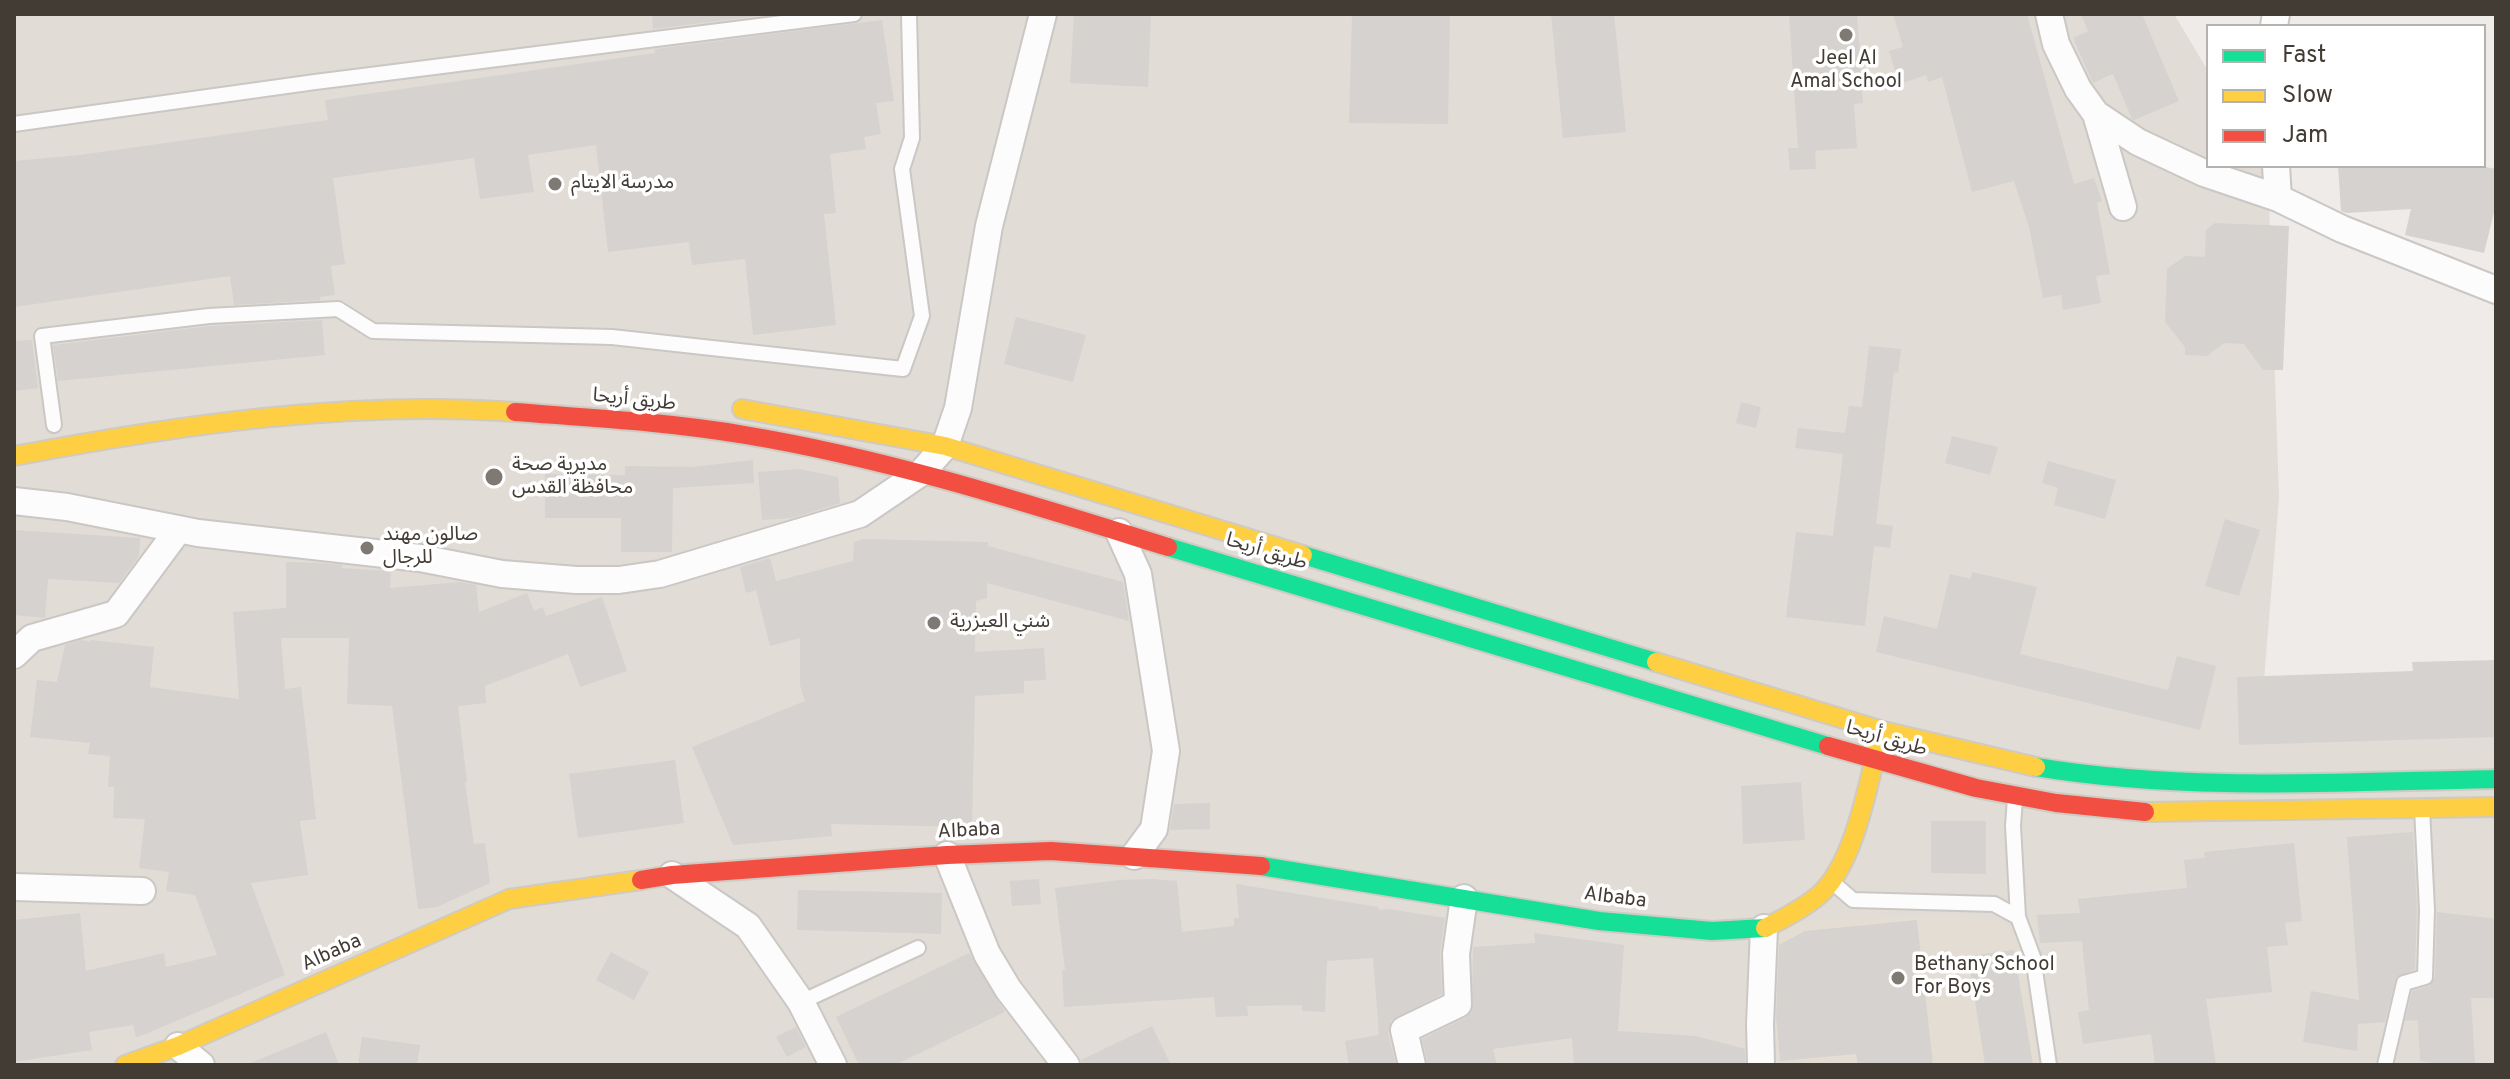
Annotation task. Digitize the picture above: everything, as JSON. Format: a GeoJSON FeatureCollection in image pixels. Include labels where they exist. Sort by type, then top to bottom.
{"type":"FeatureCollection","features":[{"type":"Feature","properties":{"kind":"main road","name":"طريق أريحا"},"geometry":{"type":"LineString","coordinates":[[730,407],[945,446],[1883,731],[2016,764],[2142,779],[2263,783],[2496,779]]}},
{"type":"Feature","properties":{"kind":"main road","name":"طريق أريحا"},"geometry":{"type":"LineString","coordinates":[[14,456],[125,435],[280,414],[457,408],[627,421],[745,435],[922,472],[1873,760],[1976,788],[2056,803],[2155,813],[2496,807]]}},
{"type":"Feature","properties":{"kind":"main road"},"geometry":{"type":"LineString","coordinates":[[48,426],[76,421]]}},
{"type":"Feature","properties":{"kind":"main road"},"geometry":{"type":"LineString","coordinates":[[1831,881],[1854,837],[1883,731]]}},
{"type":"Feature","properties":{"kind":"main road","name":"Albaba"},"geometry":{"type":"LineString","coordinates":[[125,1065],[178,1046],[509,899],[672,875],[947,855],[1051,851],[1245,863],[1599,921],[1712,931],[1764,928],[1819,895],[1831,881]]}},
{"type":"Feature","properties":{"kind":"street"},"geometry":{"type":"LineString","coordinates":[[14,501],[67,507],[263,542],[420,558],[502,574],[576,580],[619,580],[660,574],[860,514],[922,472],[945,446],[958,408],[989,226],[1043,14]]}},
{"type":"Feature","properties":{"kind":"street"},"geometry":{"type":"LineString","coordinates":[[2049,14],[2056,44],[2078,89],[2096,114],[2123,207]]}},
{"type":"Feature","properties":{"kind":"street"},"geometry":{"type":"LineString","coordinates":[[2096,114],[2151,149],[2204,173],[2278,198],[2342,229],[2496,290]]}},
{"type":"Feature","properties":{"kind":"street"},"geometry":{"type":"LineString","coordinates":[[2276,168],[2278,198]]}},
{"type":"Feature","properties":{"kind":"street"},"geometry":{"type":"LineString","coordinates":[[14,655],[32,638],[116,614],[179,529]]}},
{"type":"Feature","properties":{"kind":"street"},"geometry":{"type":"LineString","coordinates":[[1119,532],[1138,574],[1166,751],[1154,829],[1134,856]]}},
{"type":"Feature","properties":{"kind":"street"},"geometry":{"type":"LineString","coordinates":[[947,855],[987,954],[1008,989],[1066,1065]]}},
{"type":"Feature","properties":{"kind":"street"},"geometry":{"type":"LineString","coordinates":[[672,875],[748,926],[801,1002],[833,1065]]}},
{"type":"Feature","properties":{"kind":"street"},"geometry":{"type":"LineString","coordinates":[[14,887],[142,891]]}},
{"type":"Feature","properties":{"kind":"street"},"geometry":{"type":"LineString","coordinates":[[1412,1065],[1404,1030],[1458,1004],[1456,954],[1464,898]]}},
{"type":"Feature","properties":{"kind":"street"},"geometry":{"type":"LineString","coordinates":[[1761,1065],[1764,928]]}},
{"type":"Feature","properties":{"kind":"street"},"geometry":{"type":"LineString","coordinates":[[178,1046],[201,1065]]}},
{"type":"Feature","properties":{"kind":"lane"},"geometry":{"type":"LineString","coordinates":[[14,124],[315,82],[854,14]]}},
{"type":"Feature","properties":{"kind":"lane"},"geometry":{"type":"LineString","coordinates":[[48,426],[42,336],[223,315],[338,309],[373,331],[612,337],[903,369],[922,316],[902,169],[912,138],[909,14]]}},
{"type":"Feature","properties":{"kind":"lane"},"geometry":{"type":"LineString","coordinates":[[2016,795],[2013,826],[2018,917],[2033,957],[2049,1065]]}},
{"type":"Feature","properties":{"kind":"lane"},"geometry":{"type":"LineString","coordinates":[[2385,1065],[2404,983],[2425,977],[2427,910],[2422,808]]}},
{"type":"Feature","properties":{"kind":"lane"},"geometry":{"type":"LineString","coordinates":[[1831,881],[1853,900],[1994,904],[2018,917]]}},
{"type":"Feature","properties":{"kind":"lane"},"geometry":{"type":"LineString","coordinates":[[801,1002],[918,948]]}},
{"type":"Feature","properties":{"kind":"shaded area"},"geometry":{"type":"Polygon","coordinates":[[[14,14],[2174,14],[2206,68],[2206,168],[2265,168],[2268,172],[2279,498],[2264,680],[2496,697],[2496,1065],[14,1065],[14,14]]]}},
{"type":"Feature","properties":{"kind":"shaded area","name":"Bethany School For Boys"},"geometry":{"type":"Polygon","coordinates":[[[1948,915],[1996,920],[2021,939],[2039,1065],[1772,1065],[1772,938],[1796,922],[1948,915]]]}},
{"type":"Feature","properties":{"kind":"building"},"geometry":{"type":"Polygon","coordinates":[[[652,14],[774,14],[653,29],[652,14]]]}},
{"type":"Feature","properties":{"kind":"building"},"geometry":{"type":"Polygon","coordinates":[[[1074,14],[1151,14],[1148,87],[1070,83],[1074,14]]]}},
{"type":"Feature","properties":{"kind":"building"},"geometry":{"type":"Polygon","coordinates":[[[1352,14],[1450,14],[1448,124],[1349,123],[1352,14]]]}},
{"type":"Feature","properties":{"kind":"building"},"geometry":{"type":"Polygon","coordinates":[[[1551,14],[1614,14],[1626,132],[1563,138],[1551,14]]]}},
{"type":"Feature","properties":{"kind":"building"},"geometry":{"type":"Polygon","coordinates":[[[1789,14],[1857,14],[1863,103],[1854,104],[1857,148],[1815,151],[1816,169],[1790,170],[1788,148],[1798,148],[1789,14]]]}},
{"type":"Feature","properties":{"kind":"building"},"geometry":{"type":"Polygon","coordinates":[[[1893,14],[2027,14],[2074,184],[2094,178],[2102,201],[2097,203],[2110,274],[2096,276],[2101,303],[2063,310],[2061,295],[2043,298],[2029,227],[2014,181],[1972,192],[1942,77],[1928,82],[1926,75],[1899,84],[1889,51],[1903,47],[1893,14]]]}},
{"type":"Feature","properties":{"kind":"building"},"geometry":{"type":"Polygon","coordinates":[[[2081,14],[2142,14],[2179,101],[2132,119],[2113,74],[2092,81],[2073,38],[2088,31],[2081,14]]]}},
{"type":"Feature","properties":{"kind":"building"},"geometry":{"type":"Polygon","coordinates":[[[882,20],[894,101],[876,103],[881,134],[864,137],[866,149],[830,154],[836,213],[824,214],[836,325],[753,335],[745,259],[692,265],[689,242],[608,252],[596,145],[528,155],[534,192],[480,199],[474,158],[333,178],[345,264],[331,266],[335,295],[320,297],[320,300],[234,305],[230,276],[14,307],[14,161],[80,155],[328,120],[325,100],[655,53],[655,49],[882,20]]]}},
{"type":"Feature","properties":{"kind":"building"},"geometry":{"type":"Polygon","coordinates":[[[2338,168],[2496,169],[2496,204],[2484,253],[2405,235],[2411,209],[2341,211],[2338,168]]]}},
{"type":"Feature","properties":{"kind":"building"},"geometry":{"type":"Polygon","coordinates":[[[2215,223],[2289,226],[2283,370],[2263,370],[2244,344],[2224,343],[2207,356],[2185,355],[2185,347],[2165,322],[2167,269],[2185,256],[2205,257],[2206,230],[2215,223]]]}},
{"type":"Feature","properties":{"kind":"building"},"geometry":{"type":"Polygon","coordinates":[[[1016,317],[1086,335],[1073,382],[1004,364],[1016,317]]]}},
{"type":"Feature","properties":{"kind":"building"},"geometry":{"type":"Polygon","coordinates":[[[322,320],[325,355],[58,381],[53,345],[210,326],[322,320]]]}},
{"type":"Feature","properties":{"kind":"building"},"geometry":{"type":"Polygon","coordinates":[[[32,340],[38,388],[14,391],[14,341],[32,340]]]}},
{"type":"Feature","properties":{"kind":"building"},"geometry":{"type":"Polygon","coordinates":[[[1869,346],[1901,349],[1898,373],[1894,372],[1876,524],[1893,526],[1890,548],[1874,546],[1865,626],[1786,617],[1796,532],[1833,536],[1843,454],[1795,448],[1798,428],[1845,433],[1849,406],[1862,407],[1869,346]]]}},
{"type":"Feature","properties":{"kind":"building"},"geometry":{"type":"Polygon","coordinates":[[[1741,402],[1761,407],[1756,428],[1736,423],[1741,402]]]}},
{"type":"Feature","properties":{"kind":"building"},"geometry":{"type":"Polygon","coordinates":[[[1952,436],[1998,447],[1990,475],[1945,463],[1952,436]]]}},
{"type":"Feature","properties":{"kind":"building"},"geometry":{"type":"Polygon","coordinates":[[[753,460],[754,483],[673,488],[672,552],[621,552],[621,518],[545,518],[545,474],[625,475],[625,466],[692,467],[753,460]]]}},
{"type":"Feature","properties":{"kind":"building"},"geometry":{"type":"Polygon","coordinates":[[[2048,461],[2116,480],[2105,519],[2054,505],[2058,488],[2042,483],[2048,461]]]}},
{"type":"Feature","properties":{"kind":"building"},"geometry":{"type":"Polygon","coordinates":[[[799,469],[838,477],[840,503],[792,518],[762,520],[758,472],[799,469]]]}},
{"type":"Feature","properties":{"kind":"building"},"geometry":{"type":"Polygon","coordinates":[[[2225,519],[2260,530],[2239,596],[2205,586],[2225,519]]]}},
{"type":"Feature","properties":{"kind":"building"},"geometry":{"type":"Polygon","coordinates":[[[14,530],[140,538],[139,556],[119,583],[48,579],[45,618],[14,615],[14,530]]]}},
{"type":"Feature","properties":{"kind":"building"},"geometry":{"type":"Polygon","coordinates":[[[864,539],[988,542],[988,546],[1123,582],[1129,621],[987,583],[987,598],[976,601],[975,652],[1044,648],[1046,680],[1024,681],[1024,693],[975,696],[972,827],[831,824],[832,836],[733,845],[692,747],[805,701],[800,685],[800,638],[770,646],[756,590],[746,593],[740,567],[770,558],[776,581],[853,561],[854,542],[864,539]]]}},
{"type":"Feature","properties":{"kind":"building"},"geometry":{"type":"Polygon","coordinates":[[[286,562],[391,571],[390,588],[460,582],[476,585],[479,612],[527,593],[534,611],[543,607],[546,616],[602,597],[627,671],[580,687],[568,654],[485,686],[486,703],[458,706],[474,844],[485,843],[490,883],[437,907],[418,909],[392,706],[347,704],[349,638],[281,638],[285,689],[301,687],[316,819],[300,821],[308,875],[251,883],[285,975],[143,1035],[136,1037],[133,1025],[89,1032],[92,1050],[14,1062],[14,920],[80,913],[86,971],[164,953],[166,967],[217,955],[195,895],[166,891],[169,872],[139,868],[145,819],[113,818],[114,787],[108,787],[110,756],[88,754],[90,743],[30,737],[37,680],[57,682],[65,645],[91,640],[154,647],[150,687],[239,699],[233,612],[286,608],[286,562]]]}},
{"type":"Feature","properties":{"kind":"building"},"geometry":{"type":"Polygon","coordinates":[[[1972,572],[2037,587],[2020,654],[2168,690],[2177,656],[2216,666],[2200,730],[1876,652],[1884,616],[1937,629],[1950,574],[1971,579],[1972,572]]]}},
{"type":"Feature","properties":{"kind":"building"},"geometry":{"type":"Polygon","coordinates":[[[2496,660],[2496,737],[2239,745],[2237,677],[2413,671],[2412,662],[2496,660]]]}},
{"type":"Feature","properties":{"kind":"building"},"geometry":{"type":"Polygon","coordinates":[[[675,760],[684,823],[578,838],[569,774],[675,760]]]}},
{"type":"Feature","properties":{"kind":"building"},"geometry":{"type":"Polygon","coordinates":[[[1801,782],[1805,840],[1743,844],[1741,786],[1801,782]]]}},
{"type":"Feature","properties":{"kind":"building"},"geometry":{"type":"Polygon","coordinates":[[[1210,803],[1210,829],[1170,830],[1174,804],[1210,803]]]}},
{"type":"Feature","properties":{"kind":"building"},"geometry":{"type":"Polygon","coordinates":[[[1931,821],[1986,821],[1986,874],[1931,873],[1931,821]]]}},
{"type":"Feature","properties":{"kind":"building"},"geometry":{"type":"Polygon","coordinates":[[[2413,832],[2417,910],[2415,969],[2396,977],[2385,1022],[2358,1024],[2357,1051],[2303,1042],[2311,991],[2359,1000],[2347,837],[2413,832]]]}},
{"type":"Feature","properties":{"kind":"building"},"geometry":{"type":"Polygon","coordinates":[[[2294,843],[2302,921],[2285,923],[2288,945],[2267,947],[2272,992],[2206,999],[2216,1065],[2155,1065],[2151,1034],[2083,1044],[2078,1012],[2089,1010],[2082,941],[2040,943],[2037,915],[2080,913],[2078,899],[2187,888],[2184,860],[2205,858],[2204,852],[2294,843]]]}},
{"type":"Feature","properties":{"kind":"building"},"geometry":{"type":"Polygon","coordinates":[[[1039,879],[1041,904],[1012,906],[1010,881],[1039,879]]]}},
{"type":"Feature","properties":{"kind":"building"},"geometry":{"type":"Polygon","coordinates":[[[1153,879],[1177,881],[1182,932],[1234,926],[1234,918],[1239,918],[1236,884],[1378,907],[1379,910],[1445,918],[1440,954],[1442,994],[1391,1021],[1388,1033],[1396,1065],[1349,1065],[1345,1041],[1379,1035],[1373,958],[1327,961],[1325,1012],[1302,1011],[1302,1005],[1247,1006],[1248,1016],[1216,1017],[1214,997],[1064,1007],[1062,970],[1065,970],[1055,888],[1153,879]]]}},
{"type":"Feature","properties":{"kind":"building"},"geometry":{"type":"Polygon","coordinates":[[[798,890],[942,893],[941,934],[797,930],[798,890]]]}},
{"type":"Feature","properties":{"kind":"building"},"geometry":{"type":"Polygon","coordinates":[[[2437,912],[2496,919],[2496,998],[2471,998],[2475,1065],[2420,1061],[2418,1020],[2405,1021],[2412,991],[2429,986],[2435,978],[2437,912]]]}},
{"type":"Feature","properties":{"kind":"building"},"geometry":{"type":"Polygon","coordinates":[[[1917,920],[1933,1065],[1858,1065],[1856,1054],[1780,1061],[1776,1016],[1779,945],[1805,931],[1917,920]]]}},
{"type":"Feature","properties":{"kind":"building"},"geometry":{"type":"Polygon","coordinates":[[[1534,933],[1624,945],[1618,1031],[1696,1036],[1745,1049],[1745,1065],[1574,1065],[1572,1038],[1493,1049],[1497,1065],[1428,1065],[1422,1039],[1465,1018],[1472,1011],[1473,947],[1535,943],[1534,933]]]}},
{"type":"Feature","properties":{"kind":"building"},"geometry":{"type":"Polygon","coordinates":[[[2014,950],[2033,1065],[1985,1065],[1968,956],[2014,950]]]}},
{"type":"Feature","properties":{"kind":"building"},"geometry":{"type":"Polygon","coordinates":[[[611,952],[649,972],[634,1000],[596,980],[611,952]]]}},
{"type":"Feature","properties":{"kind":"building"},"geometry":{"type":"Polygon","coordinates":[[[969,953],[1005,1012],[895,1065],[859,1065],[836,1017],[969,953]]]}},
{"type":"Feature","properties":{"kind":"building"},"geometry":{"type":"Polygon","coordinates":[[[1152,1026],[1171,1065],[1082,1065],[1081,1060],[1152,1026]]]}},
{"type":"Feature","properties":{"kind":"building"},"geometry":{"type":"Polygon","coordinates":[[[796,1027],[806,1047],[787,1057],[776,1037],[796,1027]]]}},
{"type":"Feature","properties":{"kind":"building"},"geometry":{"type":"Polygon","coordinates":[[[326,1032],[339,1065],[248,1065],[248,1064],[326,1032]]]}},
{"type":"Feature","properties":{"kind":"building"},"geometry":{"type":"Polygon","coordinates":[[[362,1037],[420,1045],[417,1065],[358,1065],[362,1037]]]}},
{"type":"Feature","properties":{"kind":"traffic: fast"},"geometry":{"type":"LineString","coordinates":[[1168,547],[1828,746]]}},
{"type":"Feature","properties":{"kind":"traffic: fast"},"geometry":{"type":"LineString","coordinates":[[1303,555],[1656,662]]}},
{"type":"Feature","properties":{"kind":"traffic: fast"},"geometry":{"type":"LineString","coordinates":[[2036,767],[2093,775],[2208,783],[2496,779]]}},
{"type":"Feature","properties":{"kind":"traffic: fast"},"geometry":{"type":"LineString","coordinates":[[1261,866],[1599,921],[1712,931],[1765,928]]}},
{"type":"Feature","properties":{"kind":"traffic: slow"},"geometry":{"type":"LineString","coordinates":[[14,456],[201,425],[326,412],[389,409],[515,412]]}},
{"type":"Feature","properties":{"kind":"traffic: slow"},"geometry":{"type":"LineString","coordinates":[[742,409],[945,446],[1303,555]]}},
{"type":"Feature","properties":{"kind":"traffic: slow"},"geometry":{"type":"LineString","coordinates":[[1656,662],[1883,731],[2036,767]]}},
{"type":"Feature","properties":{"kind":"traffic: slow"},"geometry":{"type":"LineString","coordinates":[[1765,928],[1818,896],[1842,865],[1865,799],[1880,737]]}},
{"type":"Feature","properties":{"kind":"traffic: slow"},"geometry":{"type":"LineString","coordinates":[[2145,812],[2496,807]]}},
{"type":"Feature","properties":{"kind":"traffic: slow"},"geometry":{"type":"LineString","coordinates":[[125,1065],[178,1046],[509,899],[641,880]]}},
{"type":"Feature","properties":{"kind":"traffic: jam"},"geometry":{"type":"LineString","coordinates":[[515,412],[688,427],[799,445],[959,484],[1168,547]]}},
{"type":"Feature","properties":{"kind":"traffic: jam"},"geometry":{"type":"LineString","coordinates":[[1828,746],[1976,788],[2056,803],[2145,812]]}},
{"type":"Feature","properties":{"kind":"traffic: jam"},"geometry":{"type":"LineString","coordinates":[[641,880],[672,875],[947,855],[1051,851],[1261,866]]}},
{"type":"Feature","properties":{"kind":"place","name":"Jeel Al Amal School"},"geometry":{"type":"Point","coordinates":[1846,35]}},
{"type":"Feature","properties":{"kind":"place","name":"مدرسة الايتام"},"geometry":{"type":"Point","coordinates":[555,184]}},
{"type":"Feature","properties":{"kind":"place","name":"مديرية صحة محافظة القدس"},"geometry":{"type":"Point","coordinates":[494,477]}},
{"type":"Feature","properties":{"kind":"place","name":"صالون مهند للرجال"},"geometry":{"type":"Point","coordinates":[367,548]}},
{"type":"Feature","properties":{"kind":"place","name":"شني العيزرية"},"geometry":{"type":"Point","coordinates":[934,623]}},
{"type":"Feature","properties":{"kind":"place","name":"Bethany School For Boys"},"geometry":{"type":"Point","coordinates":[1898,978]}}]}
